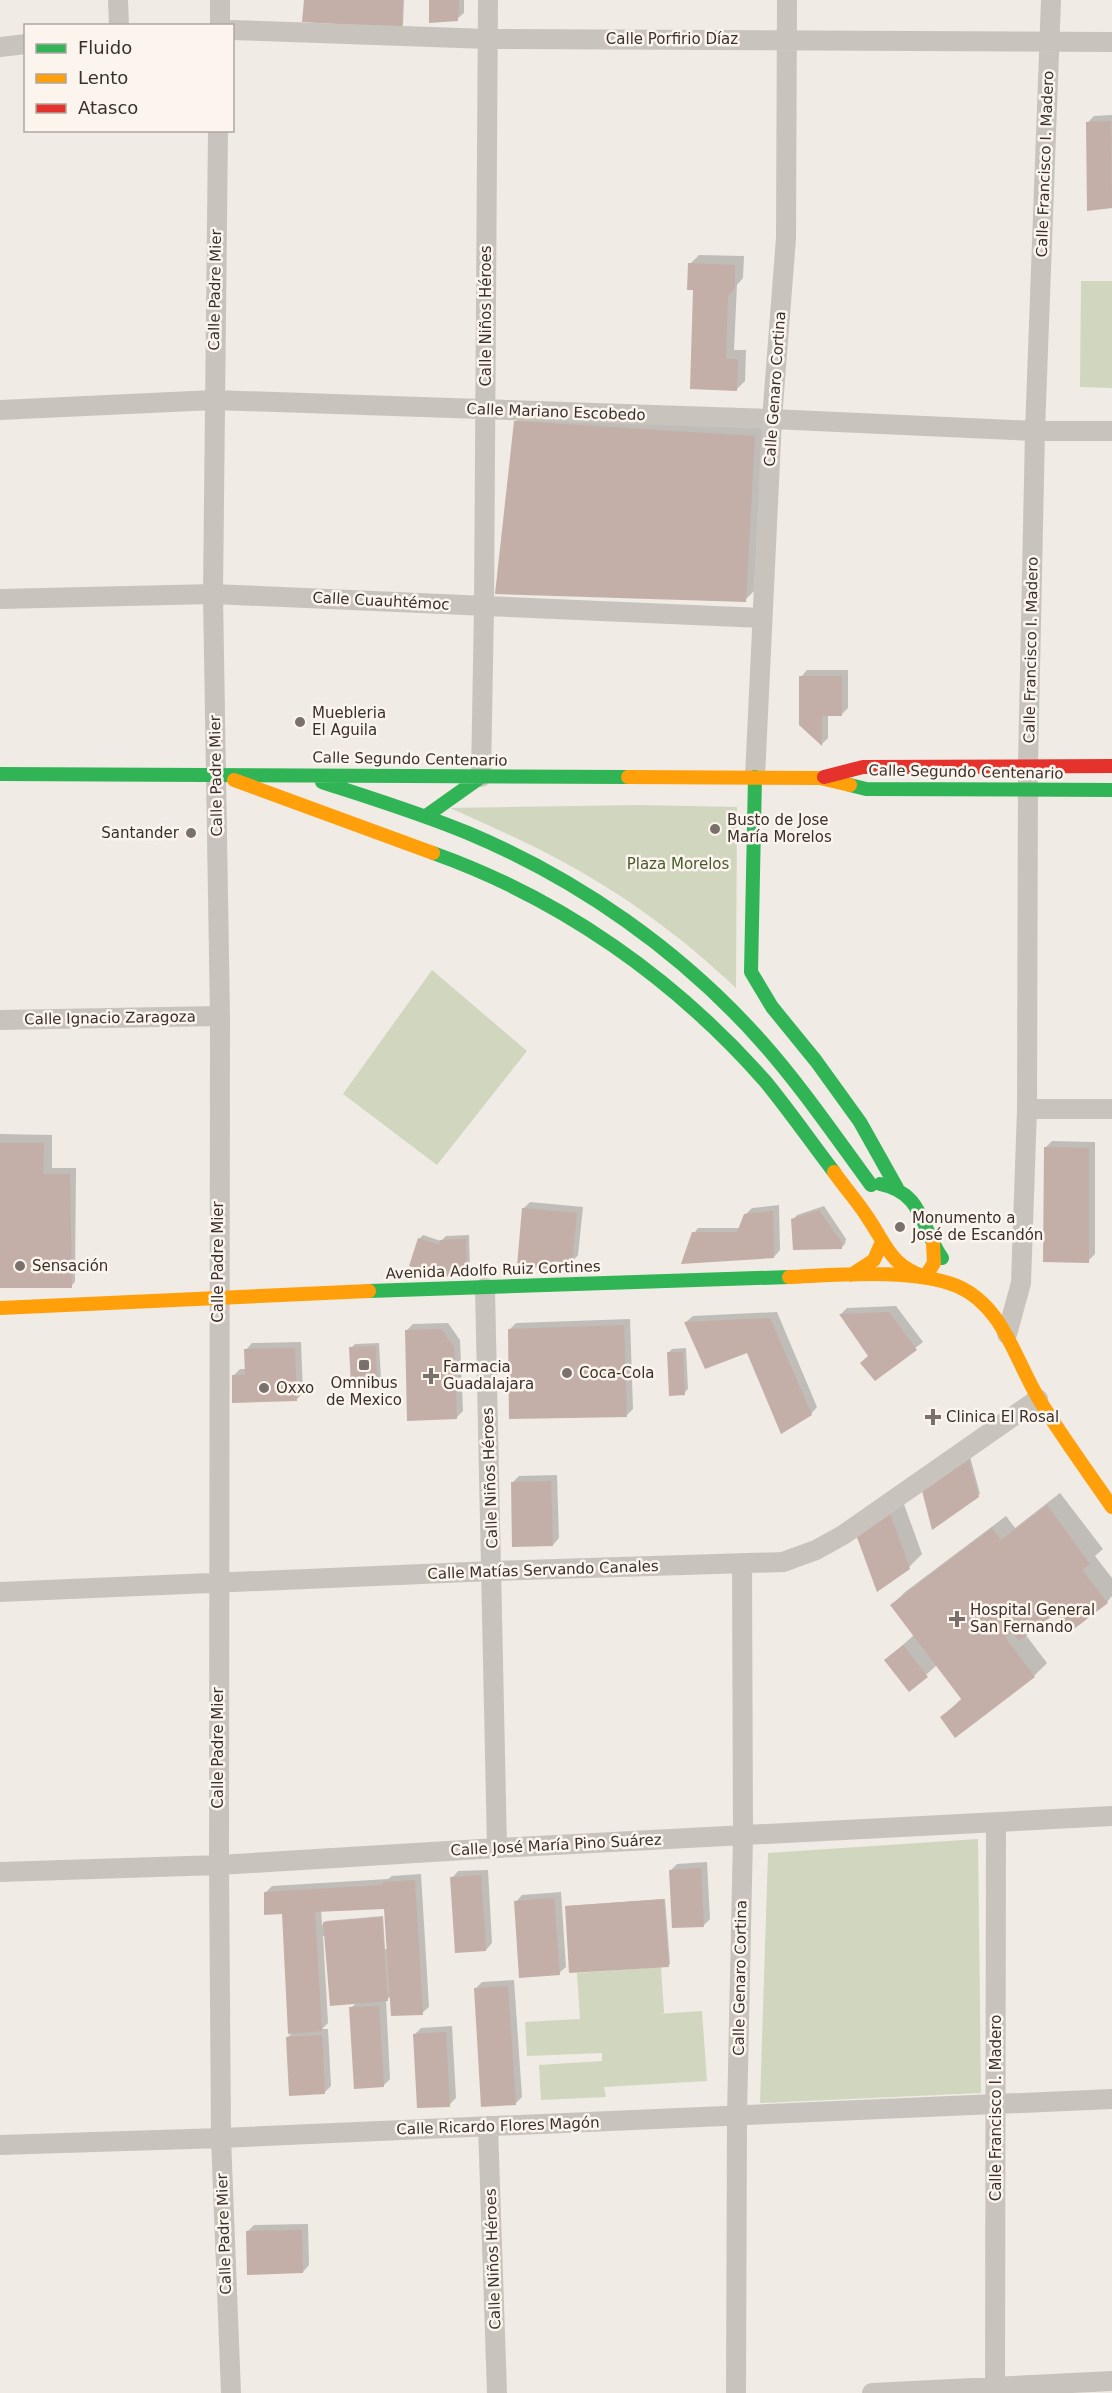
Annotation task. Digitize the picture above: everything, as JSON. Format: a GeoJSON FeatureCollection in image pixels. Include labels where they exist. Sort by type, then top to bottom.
{"type":"FeatureCollection","features":[{"type":"Feature","properties":{"kind":"street"},"geometry":{"type":"LineString","coordinates":[[118,0],[119,24]]}},
{"type":"Feature","properties":{"kind":"street"},"geometry":{"type":"LineString","coordinates":[[220,0],[220,24]]}},
{"type":"Feature","properties":{"kind":"street","name":"Calle Niños Héroes"},"geometry":{"type":"LineString","coordinates":[[481,777],[488,0]]}},
{"type":"Feature","properties":{"kind":"street","name":"Calle Genaro Cortina"},"geometry":{"type":"LineString","coordinates":[[755,777],[772,419],[786,238],[786,0]]}},
{"type":"Feature","properties":{"kind":"street","name":"Calle Francisco I. Madero"},"geometry":{"type":"LineString","coordinates":[[1007,1334],[1021,1283],[1027,1109],[1028,766],[1035,431],[1051,0]]}},
{"type":"Feature","properties":{"kind":"street","name":"Calle Porfirio Díaz"},"geometry":{"type":"LineString","coordinates":[[234,30],[488,39],[1112,42]]}},
{"type":"Feature","properties":{"kind":"street"},"geometry":{"type":"LineString","coordinates":[[0,46],[24,44]]}},
{"type":"Feature","properties":{"kind":"street","name":"Calle Padre Mier"},"geometry":{"type":"LineString","coordinates":[[218,132],[213,594],[220,1016],[219,1865],[221,2138],[231,2393]]}},
{"type":"Feature","properties":{"kind":"street","name":"Calle Mariano Escobedo"},"geometry":{"type":"LineString","coordinates":[[0,410],[214,400],[772,419],[1035,431],[1112,431]]}},
{"type":"Feature","properties":{"kind":"street","name":"Calle Cuauhtémoc"},"geometry":{"type":"LineString","coordinates":[[0,599],[213,594],[762,618]]}},
{"type":"Feature","properties":{"kind":"street","name":"Calle Segundo Centenario"},"geometry":{"type":"LineString","coordinates":[[820,778],[863,767],[1112,766]]}},
{"type":"Feature","properties":{"kind":"street","name":"Calle Segundo Centenario"},"geometry":{"type":"LineString","coordinates":[[0,774],[755,777],[820,778],[866,789],[1112,790]]}},
{"type":"Feature","properties":{"kind":"street"},"geometry":{"type":"LineString","coordinates":[[216,774],[470,866],[548,905],[603,940],[654,974],[691,1005],[766,1083],[869,1219],[881,1244],[901,1267],[925,1277],[934,1263],[933,1243]]}},
{"type":"Feature","properties":{"kind":"street"},"geometry":{"type":"LineString","coordinates":[[300,774],[426,816],[490,842],[543,870],[618,915],[666,951],[716,995],[759,1040],[804,1093],[872,1185]]}},
{"type":"Feature","properties":{"kind":"street"},"geometry":{"type":"LineString","coordinates":[[426,816],[481,777]]}},
{"type":"Feature","properties":{"kind":"street"},"geometry":{"type":"LineString","coordinates":[[755,777],[751,972],[760,992],[816,1061],[844,1100],[880,1156],[897,1188],[917,1208],[939,1255],[982,1300],[1007,1334],[1038,1399],[1112,1508]]}},
{"type":"Feature","properties":{"kind":"street"},"geometry":{"type":"LineString","coordinates":[[603,940],[618,915]]}},
{"type":"Feature","properties":{"kind":"street","name":"Calle Ignacio Zaragoza"},"geometry":{"type":"LineString","coordinates":[[0,1020],[220,1016]]}},
{"type":"Feature","properties":{"kind":"street"},"geometry":{"type":"LineString","coordinates":[[1027,1109],[1112,1109]]}},
{"type":"Feature","properties":{"kind":"street"},"geometry":{"type":"LineString","coordinates":[[872,1185],[883,1184],[897,1188]]}},
{"type":"Feature","properties":{"kind":"street"},"geometry":{"type":"LineString","coordinates":[[869,1219],[867,1197],[872,1185]]}},
{"type":"Feature","properties":{"kind":"street"},"geometry":{"type":"LineString","coordinates":[[851,1275],[877,1258],[881,1244]]}},
{"type":"Feature","properties":{"kind":"street","name":"Avenida Adolfo Ruiz Cortines"},"geometry":{"type":"LineString","coordinates":[[0,1308],[218,1297],[851,1275],[925,1277],[957,1286],[982,1300]]}},
{"type":"Feature","properties":{"kind":"street","name":"Calle Niños Héroes"},"geometry":{"type":"LineString","coordinates":[[485,1288],[497,1848]]}},
{"type":"Feature","properties":{"kind":"street","name":"Calle Matías Servando Canales"},"geometry":{"type":"LineString","coordinates":[[0,1592],[492,1571],[783,1562],[816,1550],[843,1535],[1038,1399]]}},
{"type":"Feature","properties":{"kind":"street","name":"Calle Genaro Cortina"},"geometry":{"type":"LineString","coordinates":[[736,2393],[736,2116],[743,1836],[742,1563]]}},
{"type":"Feature","properties":{"kind":"street","name":"Calle José María Pino Suárez"},"geometry":{"type":"LineString","coordinates":[[0,1872],[219,1865],[1112,1816]]}},
{"type":"Feature","properties":{"kind":"street","name":"Calle Francisco I. Madero"},"geometry":{"type":"LineString","coordinates":[[995,2390],[996,1823]]}},
{"type":"Feature","properties":{"kind":"street","name":"Calle Ricardo Flores Magón"},"geometry":{"type":"LineString","coordinates":[[0,2145],[221,2138],[1112,2099]]}},
{"type":"Feature","properties":{"kind":"street","name":"Calle Niños Héroes"},"geometry":{"type":"LineString","coordinates":[[489,2126],[497,2393]]}},
{"type":"Feature","properties":{"kind":"street"},"geometry":{"type":"LineString","coordinates":[[872,2393],[995,2390],[1112,2381]]}},
{"type":"Feature","properties":{"kind":"green space"},"geometry":{"type":"Polygon","coordinates":[[[1081,281],[1112,281],[1112,388],[1080,387],[1081,281]]]}},
{"type":"Feature","properties":{"kind":"green space","name":"Plaza Morelos"},"geometry":{"type":"Polygon","coordinates":[[[639,805],[737,807],[736,988],[672,933],[627,900],[541,850],[450,808],[639,805]]]}},
{"type":"Feature","properties":{"kind":"green space"},"geometry":{"type":"Polygon","coordinates":[[[432,970],[527,1051],[437,1165],[343,1094],[432,970]]]}},
{"type":"Feature","properties":{"kind":"green space"},"geometry":{"type":"Polygon","coordinates":[[[978,1839],[981,2093],[760,2103],[768,1853],[978,1839]]]}},
{"type":"Feature","properties":{"kind":"green space"},"geometry":{"type":"Polygon","coordinates":[[[661,1967],[664,2013],[658,2014],[702,2011],[707,2081],[604,2087],[606,2097],[541,2100],[539,2065],[602,2061],[602,2053],[527,2056],[525,2022],[580,2019],[577,1973],[661,1967]]]}},
{"type":"Feature","properties":{"kind":"building"},"geometry":{"type":"Polygon","coordinates":[[[304,0],[403,0],[402,28],[302,22],[304,0]]]}},
{"type":"Feature","properties":{"kind":"building"},"geometry":{"type":"Polygon","coordinates":[[[429,0],[459,0],[458,21],[429,23],[429,0]]]}},
{"type":"Feature","properties":{"kind":"building"},"geometry":{"type":"Polygon","coordinates":[[[1111,121],[1112,208],[1087,211],[1086,122],[1111,121]]]}},
{"type":"Feature","properties":{"kind":"building"},"geometry":{"type":"Polygon","coordinates":[[[688,263],[735,265],[735,288],[728,296],[726,359],[738,359],[737,391],[690,389],[693,290],[687,290],[688,263]]]}},
{"type":"Feature","properties":{"kind":"building"},"geometry":{"type":"Polygon","coordinates":[[[514,421],[755,436],[746,602],[495,594],[514,421]]]}},
{"type":"Feature","properties":{"kind":"building"},"geometry":{"type":"Polygon","coordinates":[[[799,676],[842,676],[842,716],[822,716],[822,746],[799,725],[799,676]]]}},
{"type":"Feature","properties":{"kind":"building"},"geometry":{"type":"Polygon","coordinates":[[[0,1143],[44,1143],[43,1174],[70,1174],[72,1288],[0,1288],[0,1143]]]}},
{"type":"Feature","properties":{"kind":"building"},"geometry":{"type":"Polygon","coordinates":[[[1044,1147],[1089,1148],[1089,1263],[1043,1262],[1044,1147]]]}},
{"type":"Feature","properties":{"kind":"building"},"geometry":{"type":"Polygon","coordinates":[[[522,1208],[577,1213],[572,1263],[550,1261],[549,1269],[517,1266],[522,1208]]]}},
{"type":"Feature","properties":{"kind":"building"},"geometry":{"type":"Polygon","coordinates":[[[819,1210],[842,1243],[842,1249],[793,1250],[791,1219],[819,1210]]]}},
{"type":"Feature","properties":{"kind":"building"},"geometry":{"type":"Polygon","coordinates":[[[773,1211],[774,1258],[681,1264],[692,1232],[737,1232],[744,1214],[773,1211]]]}},
{"type":"Feature","properties":{"kind":"building"},"geometry":{"type":"Polygon","coordinates":[[[418,1238],[439,1245],[440,1240],[466,1239],[467,1275],[427,1278],[430,1273],[409,1266],[418,1238]]]}},
{"type":"Feature","properties":{"kind":"building"},"geometry":{"type":"Polygon","coordinates":[[[889,1312],[917,1350],[875,1381],[860,1363],[868,1356],[839,1314],[889,1312]]]}},
{"type":"Feature","properties":{"kind":"building"},"geometry":{"type":"Polygon","coordinates":[[[770,1318],[812,1415],[781,1434],[747,1353],[705,1369],[684,1322],[770,1318]]]}},
{"type":"Feature","properties":{"kind":"building","name":"Coca-Cola"},"geometry":{"type":"Polygon","coordinates":[[[624,1325],[627,1417],[509,1419],[508,1329],[624,1325]]]}},
{"type":"Feature","properties":{"kind":"building","name":"Farmacia Guadalajara"},"geometry":{"type":"Polygon","coordinates":[[[441,1329],[454,1347],[457,1419],[407,1421],[405,1330],[441,1329]]]}},
{"type":"Feature","properties":{"kind":"building"},"geometry":{"type":"Polygon","coordinates":[[[376,1346],[377,1385],[351,1386],[349,1347],[376,1346]]]}},
{"type":"Feature","properties":{"kind":"building","name":"Oxxo"},"geometry":{"type":"Polygon","coordinates":[[[295,1348],[297,1401],[232,1403],[232,1375],[245,1375],[244,1349],[295,1348]]]}},
{"type":"Feature","properties":{"kind":"building"},"geometry":{"type":"Polygon","coordinates":[[[667,1352],[683,1352],[685,1395],[669,1396],[667,1352]]]}},
{"type":"Feature","properties":{"kind":"building"},"geometry":{"type":"Polygon","coordinates":[[[966,1449],[979,1497],[932,1530],[920,1483],[966,1449]]]}},
{"type":"Feature","properties":{"kind":"building"},"geometry":{"type":"Polygon","coordinates":[[[551,1481],[553,1546],[512,1547],[511,1482],[551,1481]]]}},
{"type":"Feature","properties":{"kind":"building"},"geometry":{"type":"Polygon","coordinates":[[[1047,1505],[1090,1564],[1082,1570],[1108,1603],[1070,1632],[1056,1613],[1019,1641],[1012,1632],[1005,1637],[1035,1677],[955,1738],[940,1717],[962,1700],[890,1605],[992,1528],[1001,1540],[1047,1505]]]}},
{"type":"Feature","properties":{"kind":"building"},"geometry":{"type":"Polygon","coordinates":[[[888,1508],[910,1569],[877,1592],[855,1532],[888,1508]]]}},
{"type":"Feature","properties":{"kind":"building"},"geometry":{"type":"Polygon","coordinates":[[[903,1645],[928,1677],[909,1692],[884,1660],[903,1645]]]}},
{"type":"Feature","properties":{"kind":"building"},"geometry":{"type":"Polygon","coordinates":[[[701,1868],[704,1927],[672,1928],[669,1870],[701,1868]]]}},
{"type":"Feature","properties":{"kind":"building"},"geometry":{"type":"Polygon","coordinates":[[[481,1875],[486,1951],[455,1953],[450,1877],[481,1875]]]}},
{"type":"Feature","properties":{"kind":"building"},"geometry":{"type":"Polygon","coordinates":[[[415,1880],[423,2015],[391,2016],[384,1909],[315,1912],[322,2031],[288,2034],[282,1914],[264,1915],[264,1892],[382,1885],[383,1882],[415,1880]]]}},
{"type":"Feature","properties":{"kind":"building"},"geometry":{"type":"Polygon","coordinates":[[[554,1898],[560,1975],[519,1978],[514,1901],[554,1898]]]}},
{"type":"Feature","properties":{"kind":"building"},"geometry":{"type":"Polygon","coordinates":[[[664,1899],[669,1967],[569,1973],[565,1906],[664,1899]]]}},
{"type":"Feature","properties":{"kind":"building"},"geometry":{"type":"Polygon","coordinates":[[[382,1917],[388,2001],[330,2006],[323,1922],[382,1917]]]}},
{"type":"Feature","properties":{"kind":"building"},"geometry":{"type":"Polygon","coordinates":[[[508,1986],[516,2105],[481,2107],[474,1988],[508,1986]]]}},
{"type":"Feature","properties":{"kind":"building"},"geometry":{"type":"Polygon","coordinates":[[[379,2006],[384,2087],[354,2089],[349,2007],[379,2006]]]}},
{"type":"Feature","properties":{"kind":"building"},"geometry":{"type":"Polygon","coordinates":[[[446,2032],[450,2107],[417,2108],[413,2034],[446,2032]]]}},
{"type":"Feature","properties":{"kind":"building"},"geometry":{"type":"Polygon","coordinates":[[[322,2035],[325,2094],[289,2096],[286,2037],[322,2035]]]}},
{"type":"Feature","properties":{"kind":"building"},"geometry":{"type":"Polygon","coordinates":[[[302,2230],[303,2273],[247,2275],[246,2231],[302,2230]]]}},
{"type":"Feature","properties":{"kind":"traffic: fast"},"geometry":{"type":"LineString","coordinates":[[0,774],[628,777]]}},
{"type":"Feature","properties":{"kind":"traffic: fast"},"geometry":{"type":"LineString","coordinates":[[426,816],[481,777]]}},
{"type":"Feature","properties":{"kind":"traffic: fast"},"geometry":{"type":"LineString","coordinates":[[755,777],[751,972],[772,1007],[816,1061],[860,1122],[897,1188]]}},
{"type":"Feature","properties":{"kind":"traffic: fast"},"geometry":{"type":"LineString","coordinates":[[322,782],[432,819],[509,851],[588,895],[626,921],[697,977],[761,1041],[804,1093],[871,1185]]}},
{"type":"Feature","properties":{"kind":"traffic: fast"},"geometry":{"type":"LineString","coordinates":[[850,785],[866,789],[1112,790]]}},
{"type":"Feature","properties":{"kind":"traffic: fast"},"geometry":{"type":"LineString","coordinates":[[433,853],[481,872],[571,918],[654,976],[693,1009],[765,1081],[834,1172]]}},
{"type":"Feature","properties":{"kind":"traffic: fast"},"geometry":{"type":"LineString","coordinates":[[880,1184],[894,1188],[913,1203],[942,1258]]}},
{"type":"Feature","properties":{"kind":"traffic: fast"},"geometry":{"type":"LineString","coordinates":[[369,1291],[789,1277]]}},
{"type":"Feature","properties":{"kind":"traffic: slow"},"geometry":{"type":"LineString","coordinates":[[628,777],[820,778],[850,785]]}},
{"type":"Feature","properties":{"kind":"traffic: slow"},"geometry":{"type":"LineString","coordinates":[[234,780],[433,853]]}},
{"type":"Feature","properties":{"kind":"traffic: slow"},"geometry":{"type":"LineString","coordinates":[[834,1172],[864,1212],[890,1254],[904,1267],[925,1277],[934,1263],[933,1243]]}},
{"type":"Feature","properties":{"kind":"traffic: slow"},"geometry":{"type":"LineString","coordinates":[[851,1275],[874,1260],[881,1244]]}},
{"type":"Feature","properties":{"kind":"traffic: slow"},"geometry":{"type":"LineString","coordinates":[[789,1277],[852,1274],[919,1277],[939,1280],[973,1295],[986,1307],[1007,1336],[1040,1401],[1112,1507]]}},
{"type":"Feature","properties":{"kind":"traffic: slow"},"geometry":{"type":"LineString","coordinates":[[0,1308],[369,1291]]}},
{"type":"Feature","properties":{"kind":"traffic: jam"},"geometry":{"type":"LineString","coordinates":[[824,777],[863,767],[1112,766]]}},
{"type":"Feature","properties":{"kind":"place","name":"Muebleria El Aguila"},"geometry":{"type":"Point","coordinates":[300,722]}},
{"type":"Feature","properties":{"kind":"place","name":"Busto de Jose María Morelos"},"geometry":{"type":"Point","coordinates":[715,829]}},
{"type":"Feature","properties":{"kind":"place","name":"Santander"},"geometry":{"type":"Point","coordinates":[191,833]}},
{"type":"Feature","properties":{"kind":"place","name":"Monumento a José de Escandón"},"geometry":{"type":"Point","coordinates":[900,1227]}},
{"type":"Feature","properties":{"kind":"place","name":"Sensación"},"geometry":{"type":"Point","coordinates":[20,1266]}},
{"type":"Feature","properties":{"kind":"place","name":"Omnibus de Mexico"},"geometry":{"type":"Point","coordinates":[364,1365]}},
{"type":"Feature","properties":{"kind":"place","name":"Coca-Cola"},"geometry":{"type":"Point","coordinates":[567,1373]}},
{"type":"Feature","properties":{"kind":"place","name":"Farmacia Guadalajara"},"geometry":{"type":"Point","coordinates":[431,1376]}},
{"type":"Feature","properties":{"kind":"place","name":"Oxxo"},"geometry":{"type":"Point","coordinates":[264,1388]}},
{"type":"Feature","properties":{"kind":"place","name":"Clinica El Rosal"},"geometry":{"type":"Point","coordinates":[933,1417]}},
{"type":"Feature","properties":{"kind":"place","name":"Hospital General San Fernando"},"geometry":{"type":"Point","coordinates":[957,1619]}}]}
